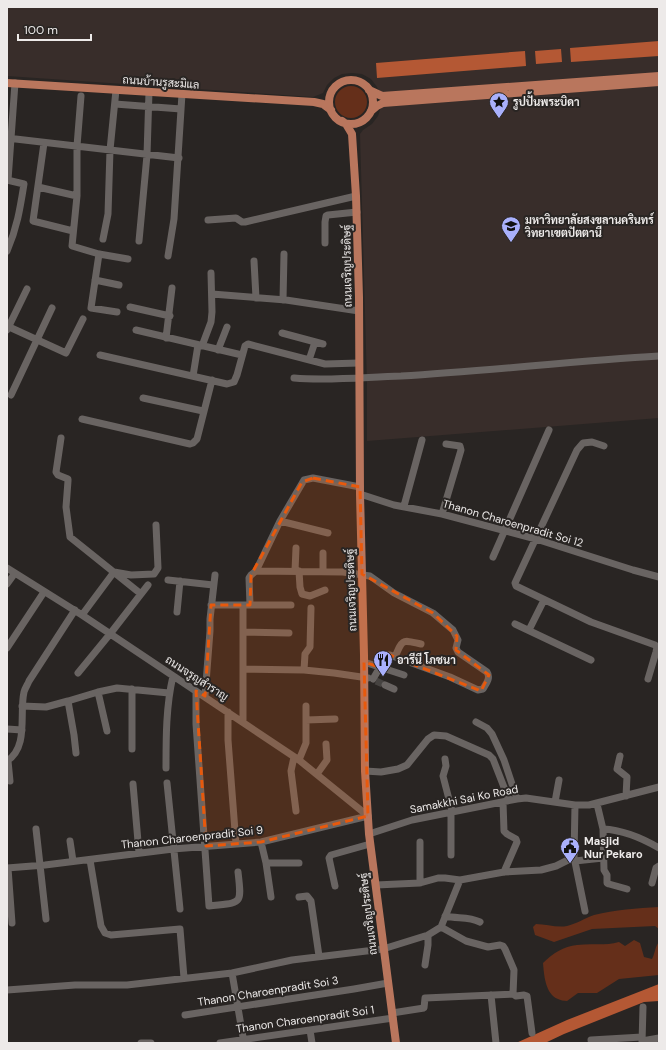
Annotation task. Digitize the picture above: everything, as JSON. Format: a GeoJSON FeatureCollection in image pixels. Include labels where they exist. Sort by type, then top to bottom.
{"type":"FeatureCollection","features":[{"type":"Feature","properties":{"kind":"main road"},"geometry":{"type":"LineString","coordinates":[[369,90],[382,96],[659,76]]}},
{"type":"Feature","properties":{"kind":"main road"},"geometry":{"type":"LineString","coordinates":[[352,134],[350,129],[336,117],[331,110],[329,101],[334,88],[341,82],[353,80],[365,85],[372,96],[373,104],[371,111]]}},
{"type":"Feature","properties":{"kind":"main road"},"geometry":{"type":"LineString","coordinates":[[352,134],[361,121],[371,111],[383,103],[659,82]]}},
{"type":"Feature","properties":{"kind":"main road","name":"ถนนบ้านรูสะมิแล"},"geometry":{"type":"LineString","coordinates":[[11,83],[314,102],[323,104],[331,110]]}},
{"type":"Feature","properties":{"kind":"main road"},"geometry":{"type":"LineString","coordinates":[[314,102],[322,100],[332,92]]}},
{"type":"Feature","properties":{"kind":"main road"},"geometry":{"type":"LineString","coordinates":[[342,121],[352,124],[361,121]]}},
{"type":"Feature","properties":{"kind":"main road","name":"ถนนเจริญประดิษฐ์"},"geometry":{"type":"LineString","coordinates":[[352,134],[357,212],[365,771],[370,844],[396,1043]]}},
{"type":"Feature","properties":{"kind":"street"},"geometry":{"type":"LineString","coordinates":[[7,251],[15,233],[20,214],[24,184],[8,180],[8,138],[11,83]]}},
{"type":"Feature","properties":{"kind":"street"},"geometry":{"type":"LineString","coordinates":[[103,239],[108,214],[110,150],[116,90]]}},
{"type":"Feature","properties":{"kind":"street"},"geometry":{"type":"LineString","coordinates":[[139,241],[147,154],[149,92]]}},
{"type":"Feature","properties":{"kind":"street"},"geometry":{"type":"LineString","coordinates":[[168,256],[174,219],[182,94]]}},
{"type":"Feature","properties":{"kind":"street"},"geometry":{"type":"LineString","coordinates":[[81,96],[77,146],[78,196],[72,246],[100,254],[128,259]]}},
{"type":"Feature","properties":{"kind":"street"},"geometry":{"type":"LineString","coordinates":[[115,104],[182,109]]}},
{"type":"Feature","properties":{"kind":"street"},"geometry":{"type":"LineString","coordinates":[[8,138],[179,158]]}},
{"type":"Feature","properties":{"kind":"street"},"geometry":{"type":"LineString","coordinates":[[44,143],[33,222],[73,231]]}},
{"type":"Feature","properties":{"kind":"street"},"geometry":{"type":"LineString","coordinates":[[38,187],[78,196]]}},
{"type":"Feature","properties":{"kind":"street"},"geometry":{"type":"LineString","coordinates":[[208,220],[236,218],[242,222],[245,222],[356,196]]}},
{"type":"Feature","properties":{"kind":"street"},"geometry":{"type":"LineString","coordinates":[[325,243],[326,216],[357,212]]}},
{"type":"Feature","properties":{"kind":"street"},"geometry":{"type":"LineString","coordinates":[[100,254],[91,308],[117,312]]}},
{"type":"Feature","properties":{"kind":"street"},"geometry":{"type":"LineString","coordinates":[[283,300],[284,254]]}},
{"type":"Feature","properties":{"kind":"street"},"geometry":{"type":"LineString","coordinates":[[254,261],[256,298]]}},
{"type":"Feature","properties":{"kind":"street"},"geometry":{"type":"LineString","coordinates":[[193,376],[200,346],[211,322],[211,273]]}},
{"type":"Feature","properties":{"kind":"street"},"geometry":{"type":"LineString","coordinates":[[95,280],[119,285]]}},
{"type":"Feature","properties":{"kind":"street"},"geometry":{"type":"LineString","coordinates":[[166,338],[170,316],[172,288]]}},
{"type":"Feature","properties":{"kind":"street"},"geometry":{"type":"LineString","coordinates":[[28,289],[8,328],[38,339],[66,353],[83,319]]}},
{"type":"Feature","properties":{"kind":"street"},"geometry":{"type":"LineString","coordinates":[[212,294],[283,300],[359,311]]}},
{"type":"Feature","properties":{"kind":"street"},"geometry":{"type":"LineString","coordinates":[[130,307],[170,316]]}},
{"type":"Feature","properties":{"kind":"street"},"geometry":{"type":"LineString","coordinates":[[11,394],[52,308]]}},
{"type":"Feature","properties":{"kind":"street"},"geometry":{"type":"LineString","coordinates":[[218,350],[227,327]]}},
{"type":"Feature","properties":{"kind":"street"},"geometry":{"type":"LineString","coordinates":[[136,330],[242,356]]}},
{"type":"Feature","properties":{"kind":"street"},"geometry":{"type":"LineString","coordinates":[[282,333],[323,344]]}},
{"type":"Feature","properties":{"kind":"street"},"geometry":{"type":"LineString","coordinates":[[309,360],[315,342]]}},
{"type":"Feature","properties":{"kind":"street"},"geometry":{"type":"LineString","coordinates":[[100,355],[227,384],[234,382],[246,344],[326,364],[359,363]]}},
{"type":"Feature","properties":{"kind":"street"},"geometry":{"type":"LineString","coordinates":[[294,378],[331,380],[430,374],[551,363],[659,356]]}},
{"type":"Feature","properties":{"kind":"street"},"geometry":{"type":"LineString","coordinates":[[82,419],[193,444],[197,439],[212,380]]}},
{"type":"Feature","properties":{"kind":"street"},"geometry":{"type":"LineString","coordinates":[[143,398],[203,411]]}},
{"type":"Feature","properties":{"kind":"street"},"geometry":{"type":"LineString","coordinates":[[493,558],[549,430]]}},
{"type":"Feature","properties":{"kind":"street"},"geometry":{"type":"LineString","coordinates":[[61,438],[56,472],[58,475],[68,478],[66,507],[69,534],[73,539],[141,594]]}},
{"type":"Feature","properties":{"kind":"street"},"geometry":{"type":"LineString","coordinates":[[404,506],[422,440]]}},
{"type":"Feature","properties":{"kind":"street"},"geometry":{"type":"LineString","coordinates":[[604,446],[587,442],[580,445],[515,583],[516,586],[591,622],[655,645],[657,647],[656,652],[648,679]]}},
{"type":"Feature","properties":{"kind":"street"},"geometry":{"type":"LineString","coordinates":[[442,514],[461,450],[460,446],[446,444]]}},
{"type":"Feature","properties":{"kind":"street","name":"Thanon Charoenpradit Soi 12"},"geometry":{"type":"LineString","coordinates":[[242,722],[243,632],[249,578],[256,571],[280,521],[304,480],[314,478],[360,491],[394,505],[442,514],[536,539],[659,577]]}},
{"type":"Feature","properties":{"kind":"street"},"geometry":{"type":"LineString","coordinates":[[280,521],[328,532]]}},
{"type":"Feature","properties":{"kind":"street"},"geometry":{"type":"LineString","coordinates":[[114,572],[131,575],[154,574],[158,568],[156,525]]}},
{"type":"Feature","properties":{"kind":"street"},"geometry":{"type":"LineString","coordinates":[[296,548],[297,571],[302,594],[310,596],[324,590]]}},
{"type":"Feature","properties":{"kind":"street"},"geometry":{"type":"LineString","coordinates":[[323,553],[323,572]]}},
{"type":"Feature","properties":{"kind":"street","name":"ถนนจรูญสำราญ"},"geometry":{"type":"LineString","coordinates":[[7,568],[82,615],[296,758],[368,816]]}},
{"type":"Feature","properties":{"kind":"street"},"geometry":{"type":"LineString","coordinates":[[243,669],[304,670],[364,677],[374,680],[379,667],[387,655],[450,677],[478,690],[483,689],[489,679],[487,672],[458,652],[456,648],[458,640],[453,630],[433,614],[394,593],[374,578],[362,574],[265,570],[256,571]]}},
{"type":"Feature","properties":{"kind":"street"},"geometry":{"type":"LineString","coordinates":[[82,615],[114,572]]}},
{"type":"Feature","properties":{"kind":"street"},"geometry":{"type":"LineString","coordinates":[[7,584],[15,573]]}},
{"type":"Feature","properties":{"kind":"street"},"geometry":{"type":"LineString","coordinates":[[205,696],[214,575]]}},
{"type":"Feature","properties":{"kind":"street"},"geometry":{"type":"LineString","coordinates":[[168,580],[213,585]]}},
{"type":"Feature","properties":{"kind":"street"},"geometry":{"type":"LineString","coordinates":[[177,612],[180,581]]}},
{"type":"Feature","properties":{"kind":"street"},"geometry":{"type":"LineString","coordinates":[[78,673],[148,585]]}},
{"type":"Feature","properties":{"kind":"street"},"geometry":{"type":"LineString","coordinates":[[7,648],[44,592]]}},
{"type":"Feature","properties":{"kind":"street"},"geometry":{"type":"LineString","coordinates":[[529,630],[544,600]]}},
{"type":"Feature","properties":{"kind":"street"},"geometry":{"type":"LineString","coordinates":[[211,605],[291,605]]}},
{"type":"Feature","properties":{"kind":"street"},"geometry":{"type":"LineString","coordinates":[[304,670],[304,654],[310,647],[311,608]]}},
{"type":"Feature","properties":{"kind":"street"},"geometry":{"type":"LineString","coordinates":[[10,781],[8,761],[15,753],[19,745],[22,730],[22,706],[24,691],[74,610]]}},
{"type":"Feature","properties":{"kind":"street"},"geometry":{"type":"LineString","coordinates":[[515,624],[591,660]]}},
{"type":"Feature","properties":{"kind":"street"},"geometry":{"type":"LineString","coordinates":[[243,632],[288,633]]}},
{"type":"Feature","properties":{"kind":"street"},"geometry":{"type":"LineString","coordinates":[[395,657],[400,644],[403,642],[406,641],[421,644]]}},
{"type":"Feature","properties":{"kind":"street"},"geometry":{"type":"LineString","coordinates":[[364,662],[404,675]]}},
{"type":"Feature","properties":{"kind":"street"},"geometry":{"type":"LineString","coordinates":[[166,768],[165,732],[169,693],[173,676]]}},
{"type":"Feature","properties":{"kind":"street"},"geometry":{"type":"LineString","coordinates":[[385,685],[394,689]]}},
{"type":"Feature","properties":{"kind":"street"},"geometry":{"type":"LineString","coordinates":[[22,706],[46,707],[117,688],[169,693]]}},
{"type":"Feature","properties":{"kind":"street"},"geometry":{"type":"LineString","coordinates":[[132,689],[132,749]]}},
{"type":"Feature","properties":{"kind":"street"},"geometry":{"type":"LineString","coordinates":[[196,691],[196,724],[206,846],[209,906],[234,903],[238,900],[241,894],[238,872]]}},
{"type":"Feature","properties":{"kind":"street"},"geometry":{"type":"LineString","coordinates":[[98,692],[108,731]]}},
{"type":"Feature","properties":{"kind":"street"},"geometry":{"type":"LineString","coordinates":[[68,701],[76,752]]}},
{"type":"Feature","properties":{"kind":"street"},"geometry":{"type":"LineString","coordinates":[[296,811],[291,771],[296,758],[306,742],[306,706]]}},
{"type":"Feature","properties":{"kind":"street"},"geometry":{"type":"LineString","coordinates":[[228,712],[228,740],[236,844]]}},
{"type":"Feature","properties":{"kind":"street"},"geometry":{"type":"LineString","coordinates":[[306,720],[335,719]]}},
{"type":"Feature","properties":{"kind":"street"},"geometry":{"type":"LineString","coordinates":[[476,722],[487,728],[492,734],[504,760],[517,799]]}},
{"type":"Feature","properties":{"kind":"street"},"geometry":{"type":"LineString","coordinates":[[7,729],[22,730]]}},
{"type":"Feature","properties":{"kind":"street"},"geometry":{"type":"LineString","coordinates":[[365,771],[381,772],[398,769],[407,765],[428,738],[434,735],[446,736],[489,754],[493,758],[506,801],[504,831],[516,838],[517,842],[504,872]]}},
{"type":"Feature","properties":{"kind":"street"},"geometry":{"type":"LineString","coordinates":[[317,774],[326,760],[326,744]]}},
{"type":"Feature","properties":{"kind":"street"},"geometry":{"type":"LineString","coordinates":[[620,756],[617,769],[627,777],[626,796]]}},
{"type":"Feature","properties":{"kind":"street"},"geometry":{"type":"LineString","coordinates":[[444,759],[446,766],[443,776],[452,812],[451,855]]}},
{"type":"Feature","properties":{"kind":"street"},"geometry":{"type":"LineString","coordinates":[[556,802],[559,780]]}},
{"type":"Feature","properties":{"kind":"street"},"geometry":{"type":"LineString","coordinates":[[167,783],[180,909]]}},
{"type":"Feature","properties":{"kind":"street"},"geometry":{"type":"LineString","coordinates":[[133,784],[139,853]]}},
{"type":"Feature","properties":{"kind":"street","name":"Samakkhi Sai Ko Road"},"geometry":{"type":"LineString","coordinates":[[369,834],[412,820],[517,799],[526,798],[589,806],[659,787]]}},
{"type":"Feature","properties":{"kind":"street"},"geometry":{"type":"LineString","coordinates":[[597,804],[602,829],[604,870],[607,875],[608,884],[628,889]]}},
{"type":"Feature","properties":{"kind":"street"},"geometry":{"type":"LineString","coordinates":[[576,805],[575,858],[585,911]]}},
{"type":"Feature","properties":{"kind":"street","name":"Thanon Charoenpradit Soi 9"},"geometry":{"type":"LineString","coordinates":[[8,868],[90,860],[173,849],[261,842],[368,816]]}},
{"type":"Feature","properties":{"kind":"street"},"geometry":{"type":"LineString","coordinates":[[36,829],[46,919]]}},
{"type":"Feature","properties":{"kind":"street"},"geometry":{"type":"LineString","coordinates":[[602,829],[621,832],[659,848]]}},
{"type":"Feature","properties":{"kind":"street"},"geometry":{"type":"LineString","coordinates":[[70,841],[73,861]]}},
{"type":"Feature","properties":{"kind":"street"},"geometry":{"type":"LineString","coordinates":[[261,842],[266,864],[270,897]]}},
{"type":"Feature","properties":{"kind":"street"},"geometry":{"type":"LineString","coordinates":[[420,842],[420,883]]}},
{"type":"Feature","properties":{"kind":"street"},"geometry":{"type":"LineString","coordinates":[[336,886],[329,858],[331,855],[370,844]]}},
{"type":"Feature","properties":{"kind":"street"},"geometry":{"type":"LineString","coordinates":[[376,885],[420,883],[438,878],[460,880],[504,872],[548,869],[575,858],[603,858]]}},
{"type":"Feature","properties":{"kind":"street"},"geometry":{"type":"LineString","coordinates":[[90,860],[102,926],[105,933],[111,935],[180,929],[184,978]]}},
{"type":"Feature","properties":{"kind":"street"},"geometry":{"type":"LineString","coordinates":[[266,864],[299,863]]}},
{"type":"Feature","properties":{"kind":"street"},"geometry":{"type":"LineString","coordinates":[[652,883],[656,868],[659,866]]}},
{"type":"Feature","properties":{"kind":"street"},"geometry":{"type":"LineString","coordinates":[[8,868],[12,923]]}},
{"type":"Feature","properties":{"kind":"street"},"geometry":{"type":"LineString","coordinates":[[7,990],[75,985],[127,985],[232,973],[292,960],[383,949],[428,935],[441,927],[460,880]]}},
{"type":"Feature","properties":{"kind":"street"},"geometry":{"type":"LineString","coordinates":[[299,897],[307,896],[311,901],[319,956]]}},
{"type":"Feature","properties":{"kind":"street"},"geometry":{"type":"LineString","coordinates":[[445,916],[454,918],[469,918],[480,922]]}},
{"type":"Feature","properties":{"kind":"street"},"geometry":{"type":"LineString","coordinates":[[441,927],[466,941],[488,947],[503,946],[514,970],[513,994]]}},
{"type":"Feature","properties":{"kind":"street"},"geometry":{"type":"LineString","coordinates":[[425,965],[428,935]]}},
{"type":"Feature","properties":{"kind":"street"},"geometry":{"type":"LineString","coordinates":[[232,973],[243,1041]]}},
{"type":"Feature","properties":{"kind":"street","name":"Thanon Charoenpradit Soi 3"},"geometry":{"type":"LineString","coordinates":[[185,1015],[237,1006],[354,990],[388,983]]}},
{"type":"Feature","properties":{"kind":"street"},"geometry":{"type":"LineString","coordinates":[[496,1043],[491,995],[513,994],[516,996],[527,996],[532,1033]]}},
{"type":"Feature","properties":{"kind":"street","name":"Thanon Charoenpradit Soi 1"},"geometry":{"type":"LineString","coordinates":[[220,1043],[243,1041],[310,1030],[424,1008],[425,998],[491,995]]}},
{"type":"Feature","properties":{"kind":"street"},"geometry":{"type":"LineString","coordinates":[[642,1040],[643,1007]]}},
{"type":"Feature","properties":{"kind":"street"},"geometry":{"type":"LineString","coordinates":[[310,1030],[312,1043]]}},
{"type":"Feature","properties":{"kind":"street"},"geometry":{"type":"LineString","coordinates":[[591,1040],[642,1040],[659,1038]]}},
{"type":"Feature","properties":{"kind":"street"},"geometry":{"type":"LineString","coordinates":[[141,1043],[151,1043]]}},
{"type":"Feature","properties":{"kind":"highlighted area"},"geometry":{"type":"Polygon","coordinates":[[[313,478],[360,487],[362,574],[433,613],[457,636],[456,650],[489,675],[481,691],[387,654],[379,667],[364,662],[368,816],[261,842],[206,846],[196,691],[205,696],[211,605],[250,605],[251,575],[302,482],[313,478]]]}},
{"type":"Feature","properties":{"kind":"shaded area","name":"มหาวิทยาลัยสงขลานครินทร์ วิทยาเขตปัตตานี"},"geometry":{"type":"Polygon","coordinates":[[[7,7],[659,7],[659,418],[367,441],[367,384],[360,134],[372,124],[378,116],[381,107],[381,97],[377,87],[371,79],[362,74],[342,74],[334,78],[327,85],[323,93],[313,97],[7,76],[7,7]]]}},
{"type":"Feature","properties":{"kind":"shaded area"},"geometry":{"type":"Polygon","coordinates":[[[659,41],[659,56],[571,62],[570,48],[659,41]]]}},
{"type":"Feature","properties":{"kind":"shaded area"},"geometry":{"type":"Polygon","coordinates":[[[561,49],[562,62],[536,64],[535,51],[561,49]]]}},
{"type":"Feature","properties":{"kind":"shaded area"},"geometry":{"type":"Polygon","coordinates":[[[525,51],[526,66],[377,78],[376,63],[525,51]]]}},
{"type":"Feature","properties":{"kind":"shaded area"},"geometry":{"type":"Polygon","coordinates":[[[348,86],[354,86],[363,90],[367,102],[363,114],[354,118],[348,118],[339,114],[335,105],[335,99],[339,90],[348,86]]]}},
{"type":"Feature","properties":{"kind":"shaded area"},"geometry":{"type":"Polygon","coordinates":[[[659,907],[659,929],[655,926],[592,929],[554,942],[535,935],[533,927],[536,924],[559,927],[567,926],[602,913],[659,907]]]}},
{"type":"Feature","properties":{"kind":"shaded area"},"geometry":{"type":"Polygon","coordinates":[[[634,940],[640,943],[644,957],[652,959],[659,942],[659,975],[619,979],[597,993],[578,993],[567,1001],[558,999],[550,993],[546,983],[543,963],[554,954],[563,949],[582,944],[608,944],[619,942],[625,946],[634,940]]]}},
{"type":"Feature","properties":{"kind":"shaded area"},"geometry":{"type":"Polygon","coordinates":[[[659,984],[659,1001],[644,1002],[545,1043],[516,1043],[567,1020],[659,984]]]}},
{"type":"Feature","properties":{"kind":"tunnel"},"geometry":{"type":"LineString","coordinates":[[376,681],[385,685]]}},
{"type":"Feature","properties":{"kind":"place","name":"รูปปั้นพระบิดา"},"geometry":{"type":"Point","coordinates":[499,119]}},
{"type":"Feature","properties":{"kind":"place","name":"มหาวิทยาลัยสงขลานครินทร์ วิทยาเขตปัตตานี"},"geometry":{"type":"Point","coordinates":[511,243]}},
{"type":"Feature","properties":{"kind":"place","name":"อารีนี โภชนา"},"geometry":{"type":"Point","coordinates":[383,677]}},
{"type":"Feature","properties":{"kind":"place","name":"Masjid Nur Pekaro"},"geometry":{"type":"Point","coordinates":[570,864]}}]}
